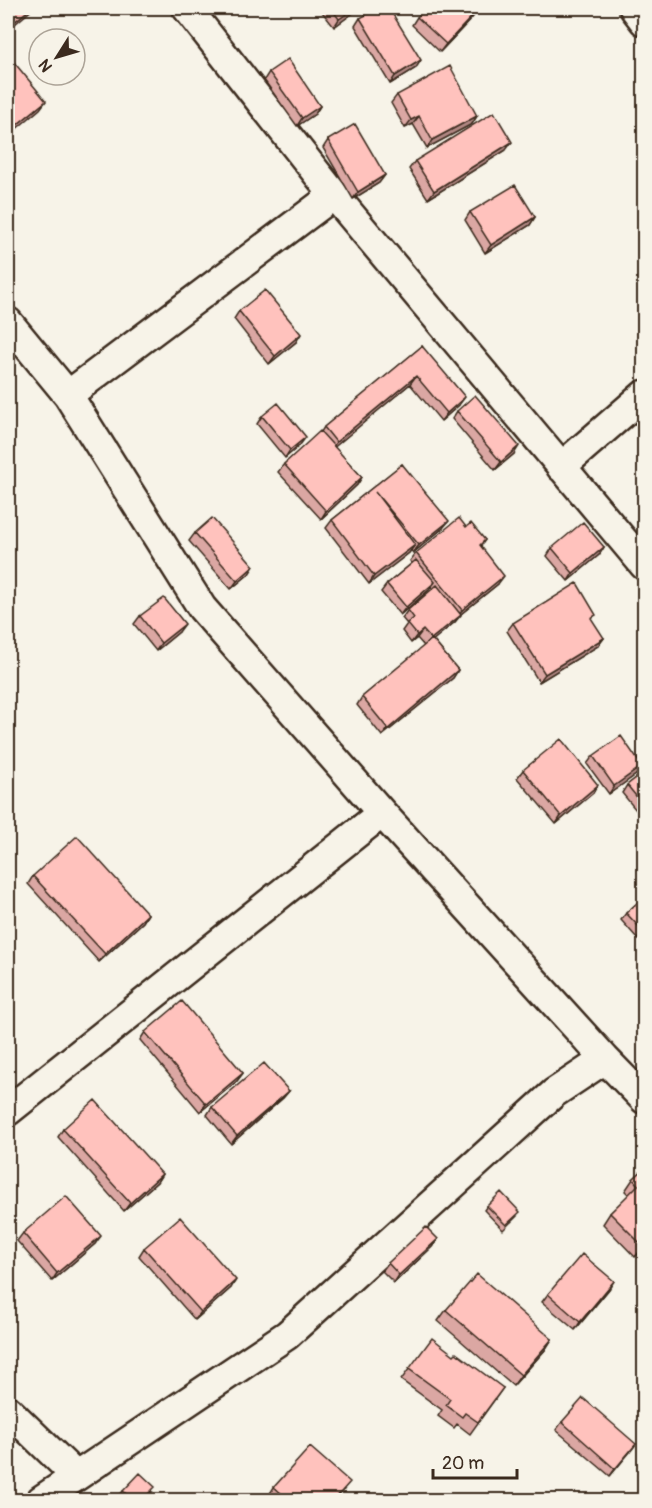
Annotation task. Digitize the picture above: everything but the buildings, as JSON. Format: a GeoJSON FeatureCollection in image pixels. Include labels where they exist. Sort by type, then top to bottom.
{"type":"FeatureCollection","features":[{"type":"Feature","properties":{"kind":"street"},"geometry":{"type":"LineString","coordinates":[[187,8],[334,195],[645,565]]}},
{"type":"Feature","properties":{"kind":"street"},"geometry":{"type":"LineString","coordinates":[[634,8],[645,21]]}},
{"type":"Feature","properties":{"kind":"street"},"geometry":{"type":"LineString","coordinates":[[68,395],[334,195]]}},
{"type":"Feature","properties":{"kind":"street"},"geometry":{"type":"LineString","coordinates":[[8,322],[68,395],[202,608],[382,813],[605,1059],[645,1099]]}},
{"type":"Feature","properties":{"kind":"street"},"geometry":{"type":"LineString","coordinates":[[561,467],[645,395]]}},
{"type":"Feature","properties":{"kind":"street"},"geometry":{"type":"LineString","coordinates":[[8,1111],[382,813]]}},
{"type":"Feature","properties":{"kind":"street"},"geometry":{"type":"LineString","coordinates":[[41,1500],[287,1335],[554,1093],[605,1059]]}},
{"type":"Feature","properties":{"kind":"street"},"geometry":{"type":"LineString","coordinates":[[8,1410],[76,1476]]}}]}
